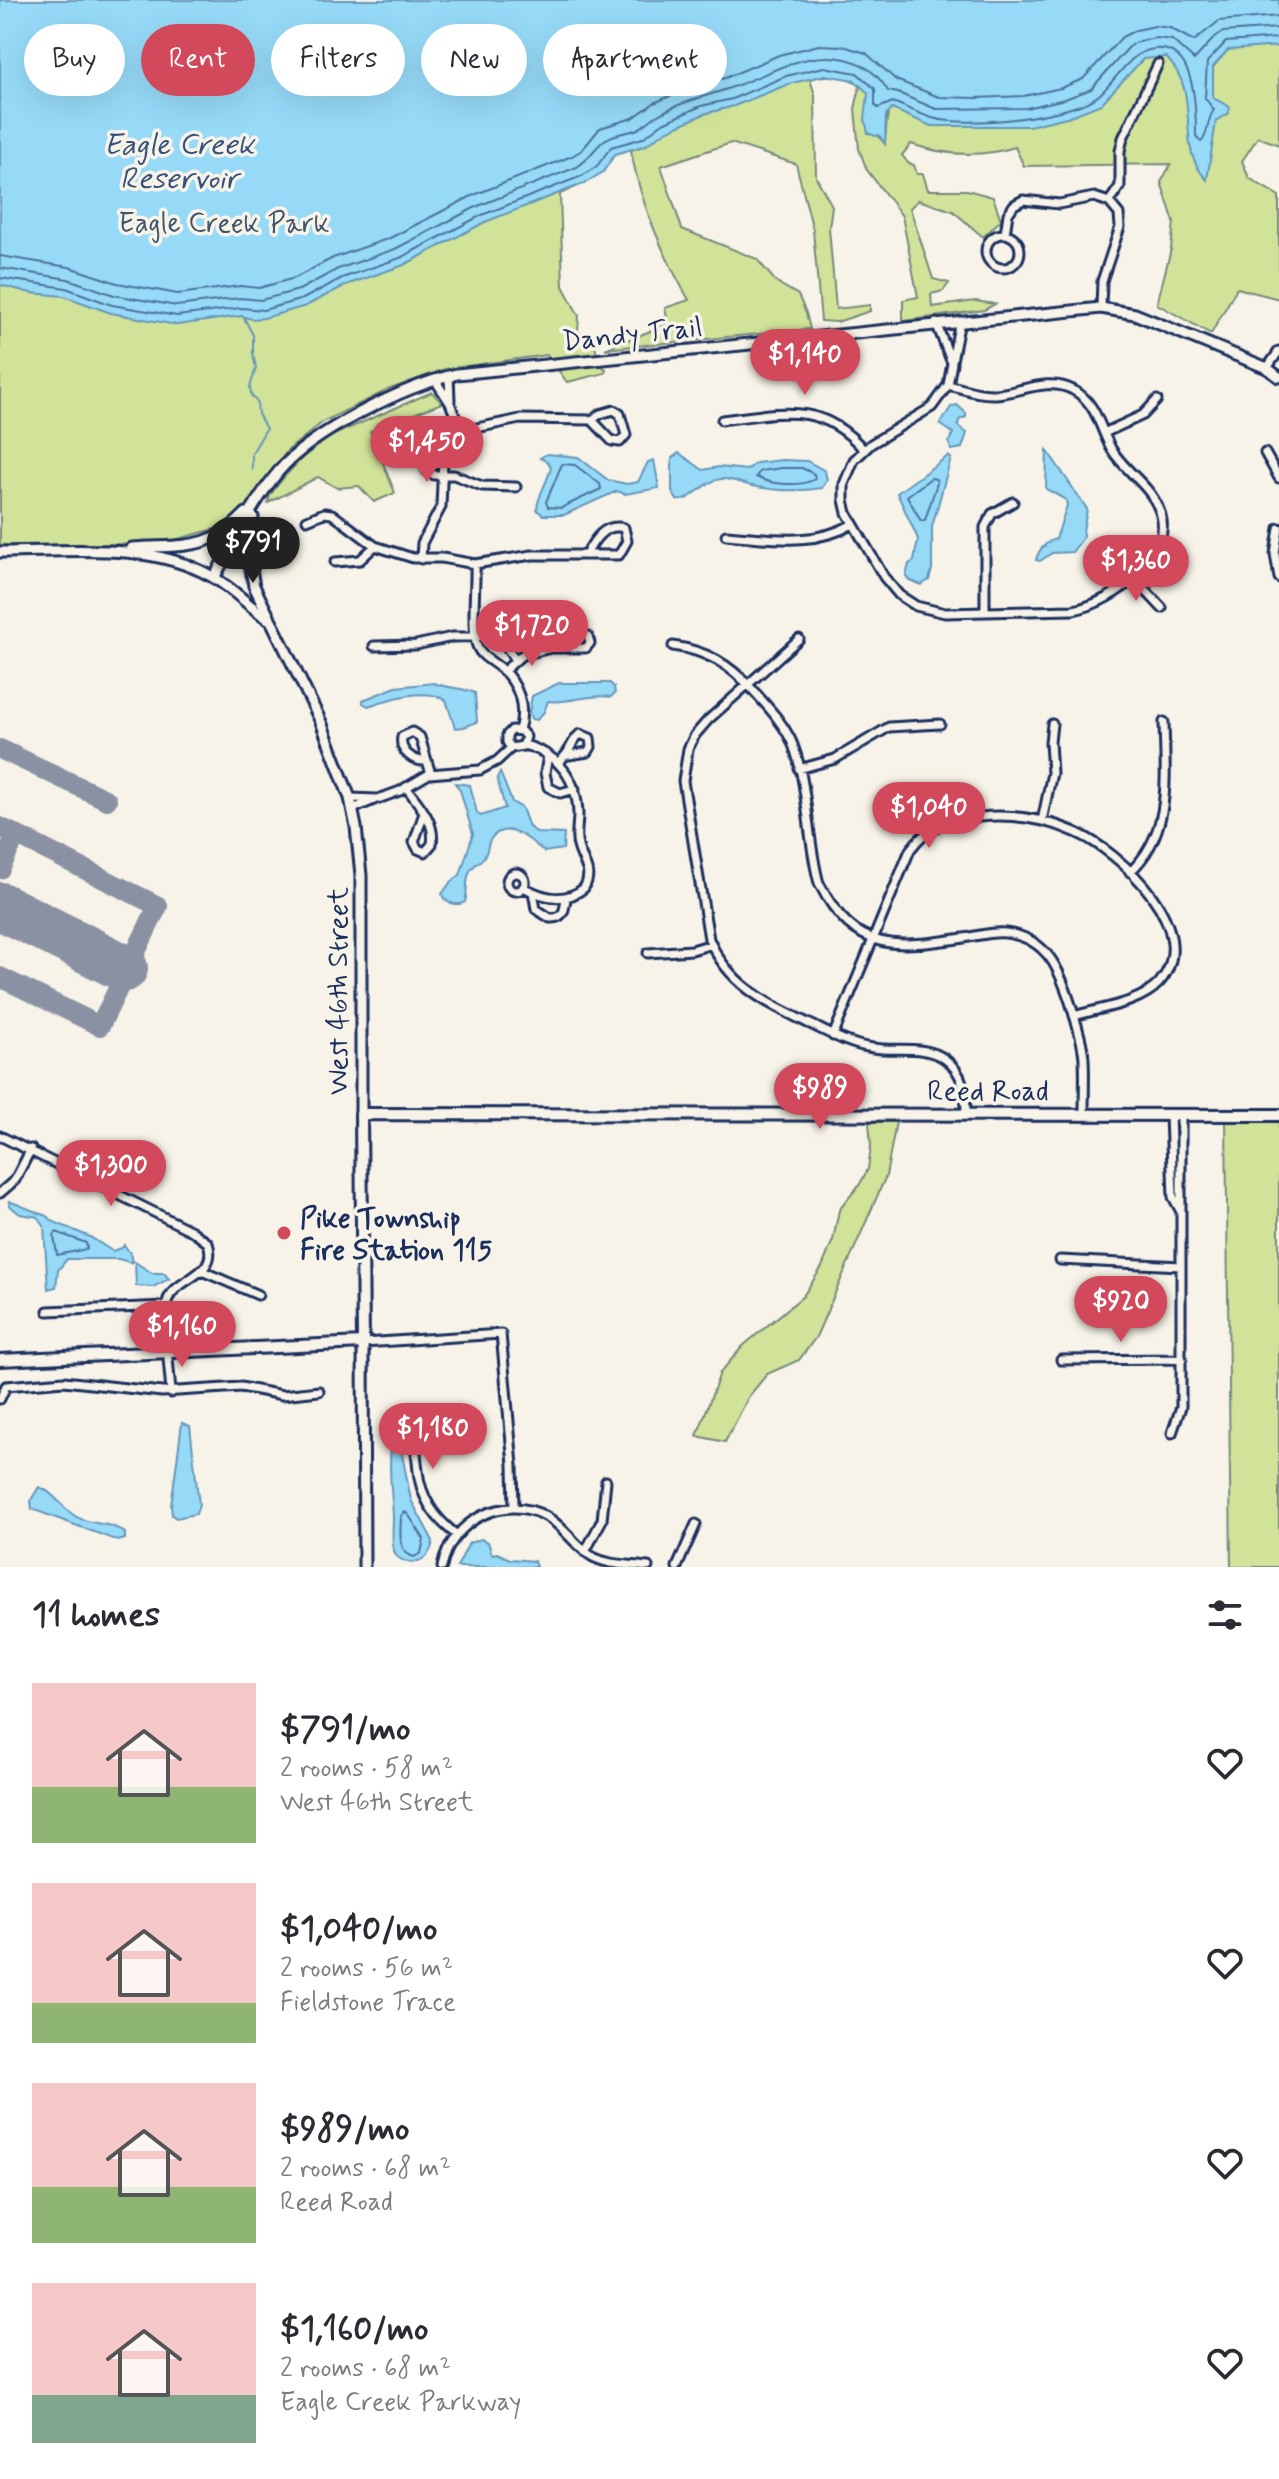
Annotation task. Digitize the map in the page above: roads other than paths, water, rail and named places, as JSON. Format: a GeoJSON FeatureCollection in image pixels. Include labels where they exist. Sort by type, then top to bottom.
{"type":"FeatureCollection","features":[{"type":"Feature","properties":{"kind":"main road","name":"Reed Road"},"geometry":{"type":"LineString","coordinates":[[361,1114],[1279,1115]]}},
{"type":"Feature","properties":{"kind":"main road","name":"West 46th Street"},"geometry":{"type":"LineString","coordinates":[[361,1114],[363,1343]]}},
{"type":"Feature","properties":{"kind":"main road"},"geometry":{"type":"LineString","coordinates":[[0,1360],[363,1343]]}},
{"type":"Feature","properties":{"kind":"street"},"geometry":{"type":"LineString","coordinates":[[1109,202],[1120,186],[1123,138],[1158,64]]}},
{"type":"Feature","properties":{"kind":"street"},"geometry":{"type":"LineString","coordinates":[[1005,234],[1008,214],[1014,205],[1023,200],[1059,204],[1094,197],[1109,202],[1119,214],[1120,227],[1102,281],[1101,308]]}},
{"type":"Feature","properties":{"kind":"street"},"geometry":{"type":"LineString","coordinates":[[1005,234],[1017,240],[1020,253],[1014,264],[1002,268],[990,262],[986,250],[992,238],[1005,234]]}},
{"type":"Feature","properties":{"kind":"street","name":"Dandy Trail"},"geometry":{"type":"LineString","coordinates":[[257,502],[277,473],[313,440],[359,414],[435,380],[510,367],[1101,308],[1135,314],[1267,368],[1279,377]]}},
{"type":"Feature","properties":{"kind":"street"},"geometry":{"type":"LineString","coordinates":[[948,385],[988,394],[1048,385],[1064,386],[1087,400],[1123,464],[1155,500],[1162,518],[1163,534],[1158,550],[1109,597],[1080,609],[932,611],[905,599],[884,577],[845,507],[844,484],[851,465],[864,450],[927,411],[939,400],[948,385],[960,321]]}},
{"type":"Feature","properties":{"kind":"street"},"geometry":{"type":"LineString","coordinates":[[936,323],[952,363]]}},
{"type":"Feature","properties":{"kind":"street"},"geometry":{"type":"LineString","coordinates":[[1267,368],[1279,351]]}},
{"type":"Feature","properties":{"kind":"street"},"geometry":{"type":"LineString","coordinates":[[449,376],[450,403]]}},
{"type":"Feature","properties":{"kind":"street"},"geometry":{"type":"LineString","coordinates":[[421,559],[422,543],[441,507],[442,474],[454,429],[455,416],[450,403],[435,380]]}},
{"type":"Feature","properties":{"kind":"street"},"geometry":{"type":"LineString","coordinates":[[1104,433],[1143,415],[1157,400]]}},
{"type":"Feature","properties":{"kind":"street"},"geometry":{"type":"LineString","coordinates":[[454,429],[467,430],[520,419],[592,420],[604,412],[617,411],[626,437],[620,442],[612,441],[592,420]]}},
{"type":"Feature","properties":{"kind":"street"},"geometry":{"type":"LineString","coordinates":[[722,420],[790,412],[813,414],[841,427],[864,450]]}},
{"type":"Feature","properties":{"kind":"street"},"geometry":{"type":"LineString","coordinates":[[450,444],[427,438],[417,446],[428,472],[458,476],[482,486],[516,487]]}},
{"type":"Feature","properties":{"kind":"street"},"geometry":{"type":"LineString","coordinates":[[1265,453],[1279,478]]}},
{"type":"Feature","properties":{"kind":"street"},"geometry":{"type":"LineString","coordinates":[[0,552],[181,548],[200,544],[230,529],[257,502]]}},
{"type":"Feature","properties":{"kind":"street"},"geometry":{"type":"LineString","coordinates":[[214,578],[257,502]]}},
{"type":"Feature","properties":{"kind":"street"},"geometry":{"type":"LineString","coordinates":[[257,502],[248,540],[248,560],[257,592],[273,622]]}},
{"type":"Feature","properties":{"kind":"street"},"geometry":{"type":"LineString","coordinates":[[985,612],[985,527],[992,514],[1013,502]]}},
{"type":"Feature","properties":{"kind":"street"},"geometry":{"type":"LineString","coordinates":[[307,520],[324,513],[334,514],[375,546],[405,557],[445,558],[475,564],[532,555],[586,555],[619,555],[627,541],[624,528],[607,528],[591,544],[586,555]]}},
{"type":"Feature","properties":{"kind":"street"},"geometry":{"type":"LineString","coordinates":[[726,535],[811,540],[853,524]]}},
{"type":"Feature","properties":{"kind":"street"},"geometry":{"type":"LineString","coordinates":[[1279,528],[1275,554],[1279,578]]}},
{"type":"Feature","properties":{"kind":"street"},"geometry":{"type":"LineString","coordinates":[[335,562],[358,561],[375,546]]}},
{"type":"Feature","properties":{"kind":"street","name":"West 46th Street"},"geometry":{"type":"LineString","coordinates":[[102,551],[166,558],[214,578],[273,622],[321,722],[353,809],[361,875],[361,1114]]}},
{"type":"Feature","properties":{"kind":"street"},"geometry":{"type":"LineString","coordinates":[[475,564],[476,636],[480,652],[504,671],[516,688],[522,704],[519,730]]}},
{"type":"Feature","properties":{"kind":"street"},"geometry":{"type":"LineString","coordinates":[[1133,577],[1162,608]]}},
{"type":"Feature","properties":{"kind":"street"},"geometry":{"type":"LineString","coordinates":[[504,671],[524,654],[551,648],[583,649],[590,640],[582,633],[567,634],[554,641],[551,648]]}},
{"type":"Feature","properties":{"kind":"street"},"geometry":{"type":"LineString","coordinates":[[374,646],[411,646],[449,637],[498,638],[515,660]]}},
{"type":"Feature","properties":{"kind":"street"},"geometry":{"type":"LineString","coordinates":[[799,639],[699,730],[688,749],[683,788],[703,911],[712,944],[724,967],[747,991],[833,1036],[868,1047],[924,1050],[943,1057],[955,1068],[964,1086],[966,1114]]}},
{"type":"Feature","properties":{"kind":"street"},"geometry":{"type":"LineString","coordinates":[[673,646],[693,649],[718,659],[748,685],[784,728],[799,769],[819,883],[838,915],[874,939],[909,946],[996,933],[1020,936],[1038,945],[1056,964],[1074,1016],[1084,1060],[1084,1114]]}},
{"type":"Feature","properties":{"kind":"street"},"geometry":{"type":"LineString","coordinates":[[1130,872],[1154,840],[1162,816],[1165,790],[1164,722]]}},
{"type":"Feature","properties":{"kind":"street"},"geometry":{"type":"LineString","coordinates":[[799,769],[835,759],[889,727],[940,724]]}},
{"type":"Feature","properties":{"kind":"street"},"geometry":{"type":"LineString","coordinates":[[1042,821],[1052,773],[1052,724]]}},
{"type":"Feature","properties":{"kind":"street"},"geometry":{"type":"LineString","coordinates":[[512,730],[519,730],[526,737],[524,745],[518,749],[511,748],[507,735],[512,730]]}},
{"type":"Feature","properties":{"kind":"street"},"geometry":{"type":"LineString","coordinates":[[427,761],[419,761],[408,754],[401,742],[405,734],[414,732],[420,737],[431,774]]}},
{"type":"Feature","properties":{"kind":"street"},"geometry":{"type":"LineString","coordinates":[[523,887],[550,898],[566,897],[584,888],[589,876],[577,843],[575,789],[567,772],[548,755],[524,745]]}},
{"type":"Feature","properties":{"kind":"street"},"geometry":{"type":"LineString","coordinates":[[353,809],[431,774],[480,770],[497,761],[511,748]]}},
{"type":"Feature","properties":{"kind":"street"},"geometry":{"type":"LineString","coordinates":[[548,755],[545,768],[548,787],[560,793],[575,789]]}},
{"type":"Feature","properties":{"kind":"street"},"geometry":{"type":"LineString","coordinates":[[558,762],[569,755]]}},
{"type":"Feature","properties":{"kind":"street"},"geometry":{"type":"LineString","coordinates":[[406,787],[424,813],[433,832],[432,844],[425,852],[418,849],[414,842],[424,813]]}},
{"type":"Feature","properties":{"kind":"street"},"geometry":{"type":"LineString","coordinates":[[350,798],[374,800]]}},
{"type":"Feature","properties":{"kind":"street"},"geometry":{"type":"LineString","coordinates":[[833,1036],[910,850],[928,830],[945,821],[961,818],[1006,816],[1042,821],[1086,837],[1111,854],[1150,895],[1170,931],[1172,947],[1167,969],[1159,983],[1143,995],[1074,1016]]}},
{"type":"Feature","properties":{"kind":"street"},"geometry":{"type":"LineString","coordinates":[[533,892],[537,911],[550,918],[557,918],[564,912],[566,897]]}},
{"type":"Feature","properties":{"kind":"street"},"geometry":{"type":"LineString","coordinates":[[648,953],[692,950],[712,944]]}},
{"type":"Feature","properties":{"kind":"street"},"geometry":{"type":"LineString","coordinates":[[1172,1433],[1181,1407],[1182,1359],[1181,1212],[1173,1197],[1176,1115]]}},
{"type":"Feature","properties":{"kind":"street"},"geometry":{"type":"LineString","coordinates":[[0,1136],[202,1237],[210,1250],[210,1258],[202,1271],[172,1292],[166,1306],[171,1393]]}},
{"type":"Feature","properties":{"kind":"street"},"geometry":{"type":"LineString","coordinates":[[0,1193],[15,1180],[31,1149]]}},
{"type":"Feature","properties":{"kind":"street"},"geometry":{"type":"LineString","coordinates":[[1060,1260],[1181,1266]]}},
{"type":"Feature","properties":{"kind":"street"},"geometry":{"type":"LineString","coordinates":[[202,1271],[258,1295]]}},
{"type":"Feature","properties":{"kind":"street"},"geometry":{"type":"LineString","coordinates":[[48,1311],[166,1306]]}},
{"type":"Feature","properties":{"kind":"street"},"geometry":{"type":"LineString","coordinates":[[363,1343],[501,1334],[514,1508]]}},
{"type":"Feature","properties":{"kind":"street","name":"West 46th Street"},"geometry":{"type":"LineString","coordinates":[[363,1343],[364,1567]]}},
{"type":"Feature","properties":{"kind":"street"},"geometry":{"type":"LineString","coordinates":[[1061,1360],[1182,1359]]}},
{"type":"Feature","properties":{"kind":"street"},"geometry":{"type":"LineString","coordinates":[[0,1399],[2,1388],[64,1381],[171,1393],[232,1387],[280,1395],[319,1391]]}},
{"type":"Feature","properties":{"kind":"street"},"geometry":{"type":"LineString","coordinates":[[405,1423],[415,1443],[423,1494],[435,1515],[457,1535]]}},
{"type":"Feature","properties":{"kind":"street"},"geometry":{"type":"LineString","coordinates":[[585,1552],[602,1520],[606,1481]]}},
{"type":"Feature","properties":{"kind":"street"},"geometry":{"type":"LineString","coordinates":[[442,1567],[457,1535],[482,1515],[514,1508],[531,1510],[549,1518],[585,1552],[610,1563],[648,1567]]}},
{"type":"Feature","properties":{"kind":"street"},"geometry":{"type":"LineString","coordinates":[[677,1567],[696,1524]]}},
{"type":"Feature","properties":{"kind":"water","name":"Eagle Creek Reservoir"},"geometry":{"type":"Polygon","coordinates":[[[0,0],[1279,0],[1279,46],[1228,50],[1213,67],[1213,98],[1230,107],[1228,114],[1216,121],[1207,180],[1191,151],[1184,88],[1178,72],[1166,57],[1143,59],[1101,104],[1071,116],[1029,126],[931,126],[892,109],[886,115],[885,144],[879,135],[868,133],[865,119],[868,93],[854,80],[825,75],[789,84],[734,106],[704,114],[666,131],[646,145],[615,154],[603,172],[585,183],[485,222],[404,265],[346,285],[306,306],[264,318],[241,316],[177,325],[111,313],[64,296],[31,293],[0,285],[0,0]]]}},
{"type":"Feature","properties":{"kind":"water"},"geometry":{"type":"Polygon","coordinates":[[[957,405],[966,413],[958,426],[967,433],[962,448],[951,450],[949,442],[953,433],[940,424],[951,407],[957,405]]]}},
{"type":"Feature","properties":{"kind":"water"},"geometry":{"type":"Polygon","coordinates":[[[1047,450],[1087,509],[1083,538],[1072,552],[1052,553],[1040,561],[1036,560],[1041,549],[1056,539],[1067,505],[1066,500],[1046,489],[1047,450]]]}},
{"type":"Feature","properties":{"kind":"water"},"geometry":{"type":"Polygon","coordinates":[[[679,453],[703,470],[719,467],[747,470],[756,463],[807,461],[825,471],[827,480],[822,488],[787,490],[721,479],[687,498],[677,500],[672,492],[672,458],[679,453]]]}},
{"type":"Feature","properties":{"kind":"water"},"geometry":{"type":"Polygon","coordinates":[[[547,454],[578,457],[608,480],[627,484],[638,482],[648,462],[654,460],[659,488],[625,494],[617,491],[564,515],[543,515],[537,510],[537,505],[551,467],[540,458],[547,454]]]}},
{"type":"Feature","properties":{"kind":"water"},"geometry":{"type":"Polygon","coordinates":[[[948,456],[951,458],[932,527],[932,569],[929,580],[921,585],[906,576],[909,564],[914,561],[918,539],[897,493],[948,456]]]}},
{"type":"Feature","properties":{"kind":"water"},"geometry":{"type":"Polygon","coordinates":[[[434,683],[475,693],[477,722],[455,728],[446,700],[428,694],[368,706],[363,703],[363,700],[396,687],[434,683]]]}},
{"type":"Feature","properties":{"kind":"water"},"geometry":{"type":"Polygon","coordinates":[[[559,683],[610,683],[615,693],[611,697],[548,701],[537,720],[531,719],[532,696],[559,683]]]}},
{"type":"Feature","properties":{"kind":"water"},"geometry":{"type":"Polygon","coordinates":[[[500,772],[512,802],[522,808],[529,827],[538,833],[564,834],[563,849],[544,852],[518,833],[496,833],[485,856],[470,871],[465,902],[452,903],[445,900],[442,894],[460,875],[473,834],[455,783],[470,785],[477,813],[481,816],[505,808],[497,778],[500,772]]]}},
{"type":"Feature","properties":{"kind":"water"},"geometry":{"type":"Polygon","coordinates":[[[9,1201],[47,1216],[112,1251],[124,1245],[132,1263],[119,1259],[67,1259],[58,1270],[56,1287],[48,1289],[44,1226],[38,1217],[20,1214],[10,1206],[9,1201]]]}},
{"type":"Feature","properties":{"kind":"water"},"geometry":{"type":"Polygon","coordinates":[[[135,1262],[152,1273],[164,1273],[169,1279],[153,1287],[136,1286],[135,1262]]]}},
{"type":"Feature","properties":{"kind":"water"},"geometry":{"type":"Polygon","coordinates":[[[182,1423],[190,1426],[199,1505],[196,1514],[176,1518],[172,1515],[171,1506],[182,1423]]]}},
{"type":"Feature","properties":{"kind":"water"},"geometry":{"type":"Polygon","coordinates":[[[396,1443],[400,1444],[411,1500],[433,1541],[427,1555],[410,1562],[399,1558],[393,1546],[390,1465],[391,1448],[396,1443]]]}},
{"type":"Feature","properties":{"kind":"water"},"geometry":{"type":"Polygon","coordinates":[[[39,1487],[75,1516],[119,1529],[125,1533],[125,1539],[118,1541],[32,1509],[31,1500],[39,1487]]]}},
{"type":"Feature","properties":{"kind":"water"},"geometry":{"type":"Polygon","coordinates":[[[481,1539],[488,1542],[492,1554],[534,1561],[536,1567],[457,1567],[469,1543],[481,1539]]]}},
{"type":"Feature","properties":{"kind":"waterway"},"geometry":{"type":"LineString","coordinates":[[243,316],[253,335],[256,368],[250,387],[251,395],[257,402],[258,414],[266,429],[252,453],[252,470]]}},
{"type":"Feature","properties":{"kind":"place","name":"Pike Township Fire Station 115"},"geometry":{"type":"Point","coordinates":[284,1233]}},
{"type":"Feature","properties":{"kind":"park label","name":"Eagle Creek Park"},"geometry":{"type":"Point","coordinates":[224,222]}}]}
